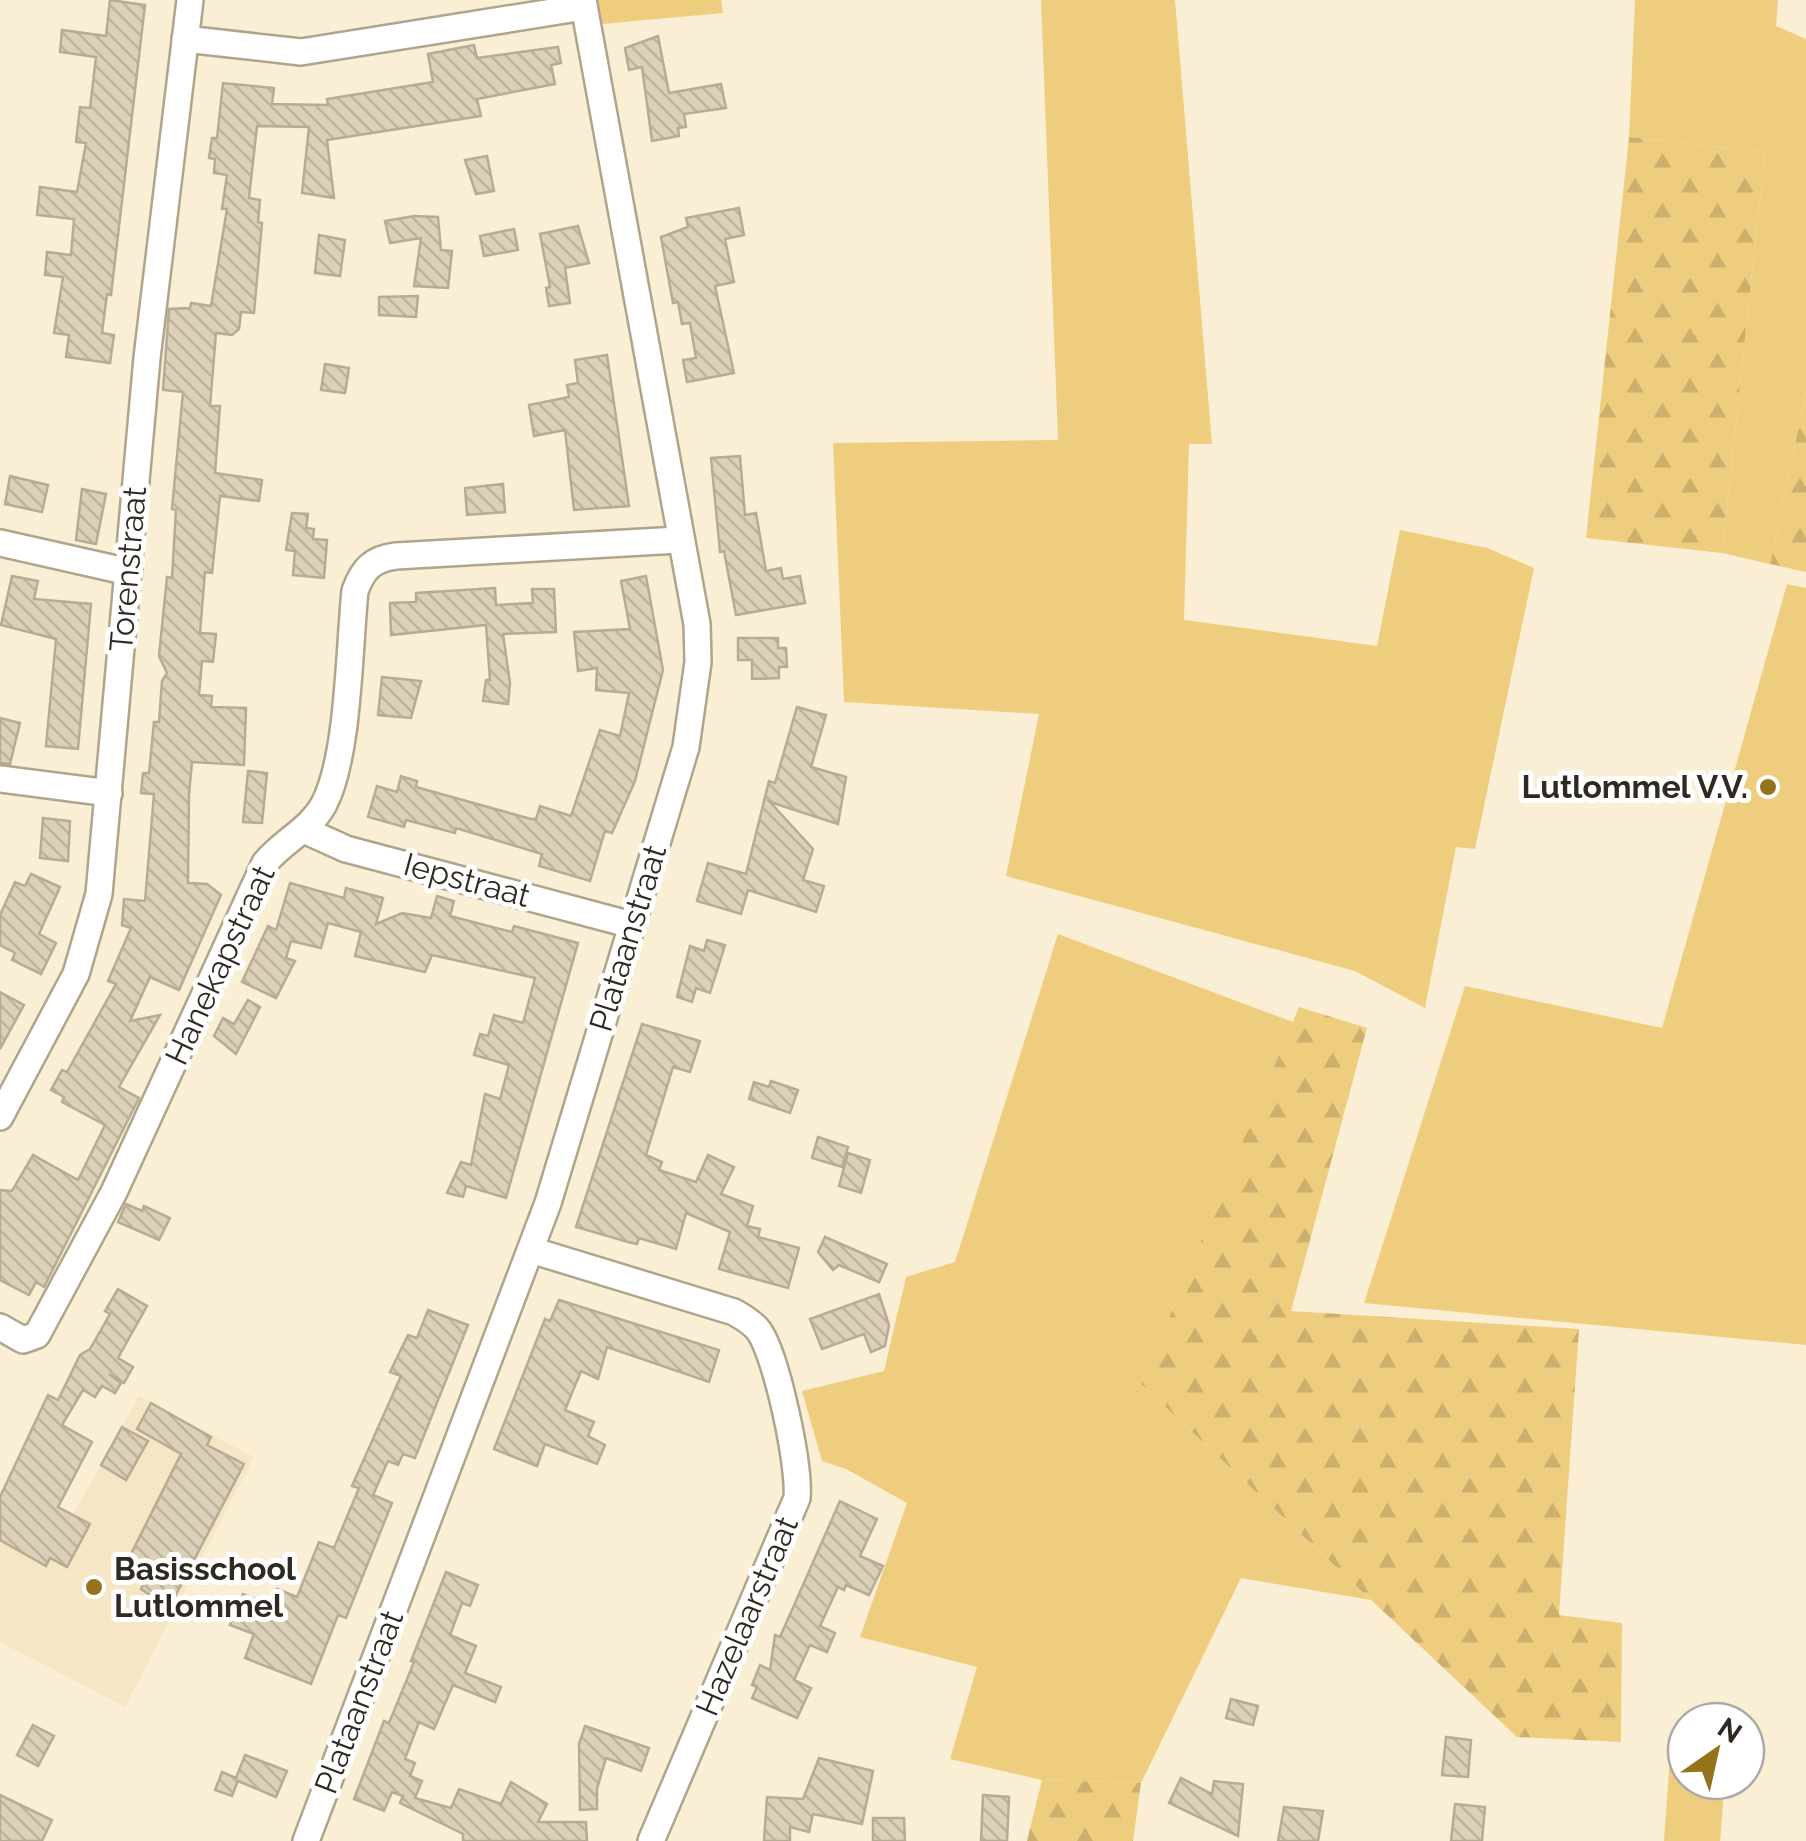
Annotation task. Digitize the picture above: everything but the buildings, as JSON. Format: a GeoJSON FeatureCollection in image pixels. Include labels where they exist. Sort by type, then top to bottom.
{"type":"FeatureCollection","features":[{"type":"Feature","properties":{"kind":"street","name":"Torenstraat"},"geometry":{"type":"LineString","coordinates":[[0,1117],[76,974],[99,894],[146,358],[190,0]]}},
{"type":"Feature","properties":{"kind":"street"},"geometry":{"type":"LineString","coordinates":[[185,39],[301,52],[583,4]]}},
{"type":"Feature","properties":{"kind":"street","name":"Plataanstraat"},"geometry":{"type":"LineString","coordinates":[[306,1841],[531,1250],[686,747],[694,700],[697,624],[678,540],[583,4]]}},
{"type":"Feature","properties":{"kind":"street","name":"Hanekapstraat"},"geometry":{"type":"LineString","coordinates":[[0,1327],[23,1340],[37,1335],[114,1192],[265,863],[282,842],[304,830],[323,806],[336,775],[355,591],[361,575],[378,558],[678,540]]}},
{"type":"Feature","properties":{"kind":"street"},"geometry":{"type":"LineString","coordinates":[[0,542],[129,572]]}},
{"type":"Feature","properties":{"kind":"street"},"geometry":{"type":"LineString","coordinates":[[0,779],[109,793]]}},
{"type":"Feature","properties":{"kind":"street","name":"Iepstraat"},"geometry":{"type":"LineString","coordinates":[[304,830],[346,849],[632,925]]}},
{"type":"Feature","properties":{"kind":"street","name":"Hazelaarstraat"},"geometry":{"type":"LineString","coordinates":[[531,1250],[734,1312],[748,1320],[765,1344],[798,1466],[797,1498],[651,1841]]}},
{"type":"Feature","properties":{"kind":"shaded area","name":"Basisschool Lutlommel"},"geometry":{"type":"Polygon","coordinates":[[[139,1396],[254,1457],[125,1707],[0,1642],[0,1499],[64,1531],[139,1396]]]}},
{"type":"Feature","properties":{"kind":"green space"},"geometry":{"type":"Polygon","coordinates":[[[596,0],[721,0],[723,13],[602,24],[596,0]]]}},
{"type":"Feature","properties":{"kind":"green space"},"geometry":{"type":"Polygon","coordinates":[[[1041,0],[1175,0],[1212,444],[1189,444],[1184,620],[1377,646],[1400,530],[1487,548],[1534,568],[1475,849],[1456,847],[1425,1008],[1355,971],[1006,876],[1039,714],[844,702],[833,443],[1058,440],[1041,0]]]}},
{"type":"Feature","properties":{"kind":"green space"},"geometry":{"type":"Polygon","coordinates":[[[1635,0],[1778,0],[1776,26],[1806,39],[1806,392],[1770,564],[1722,553],[1765,152],[1629,137],[1635,0]]]}},
{"type":"Feature","properties":{"kind":"green space"},"geometry":{"type":"Polygon","coordinates":[[[1629,137],[1765,152],[1722,553],[1586,538],[1629,137]]]}},
{"type":"Feature","properties":{"kind":"green space"},"geometry":{"type":"Polygon","coordinates":[[[1806,392],[1806,572],[1770,564],[1806,392]]]}},
{"type":"Feature","properties":{"kind":"green space","name":"Lutlommel V.V."},"geometry":{"type":"Polygon","coordinates":[[[1787,584],[1806,588],[1806,1345],[1364,1303],[1465,986],[1662,1028],[1787,584]]]}},
{"type":"Feature","properties":{"kind":"green space"},"geometry":{"type":"Polygon","coordinates":[[[1058,934],[1293,1022],[1141,1384],[1371,1600],[1241,1578],[1141,1783],[1042,1780],[950,1759],[977,1667],[860,1637],[907,1503],[846,1469],[822,1461],[802,1391],[884,1371],[906,1277],[955,1262],[1058,934]]]}},
{"type":"Feature","properties":{"kind":"green space"},"geometry":{"type":"Polygon","coordinates":[[[1299,1007],[1367,1028],[1291,1311],[1579,1329],[1559,1615],[1622,1623],[1621,1742],[1517,1737],[1141,1384],[1299,1007]]]}},
{"type":"Feature","properties":{"kind":"green space"},"geometry":{"type":"Polygon","coordinates":[[[1042,1780],[1141,1783],[1133,1841],[1027,1841],[1042,1780]]]}},
{"type":"Feature","properties":{"kind":"green space"},"geometry":{"type":"Polygon","coordinates":[[[1667,1801],[1723,1801],[1720,1841],[1664,1841],[1667,1801]]]}},
{"type":"Feature","properties":{"kind":"place","name":"Lutlommel V.V."},"geometry":{"type":"Point","coordinates":[1768,787]}},
{"type":"Feature","properties":{"kind":"place","name":"Basisschool Lutlommel"},"geometry":{"type":"Point","coordinates":[94,1587]}}]}
